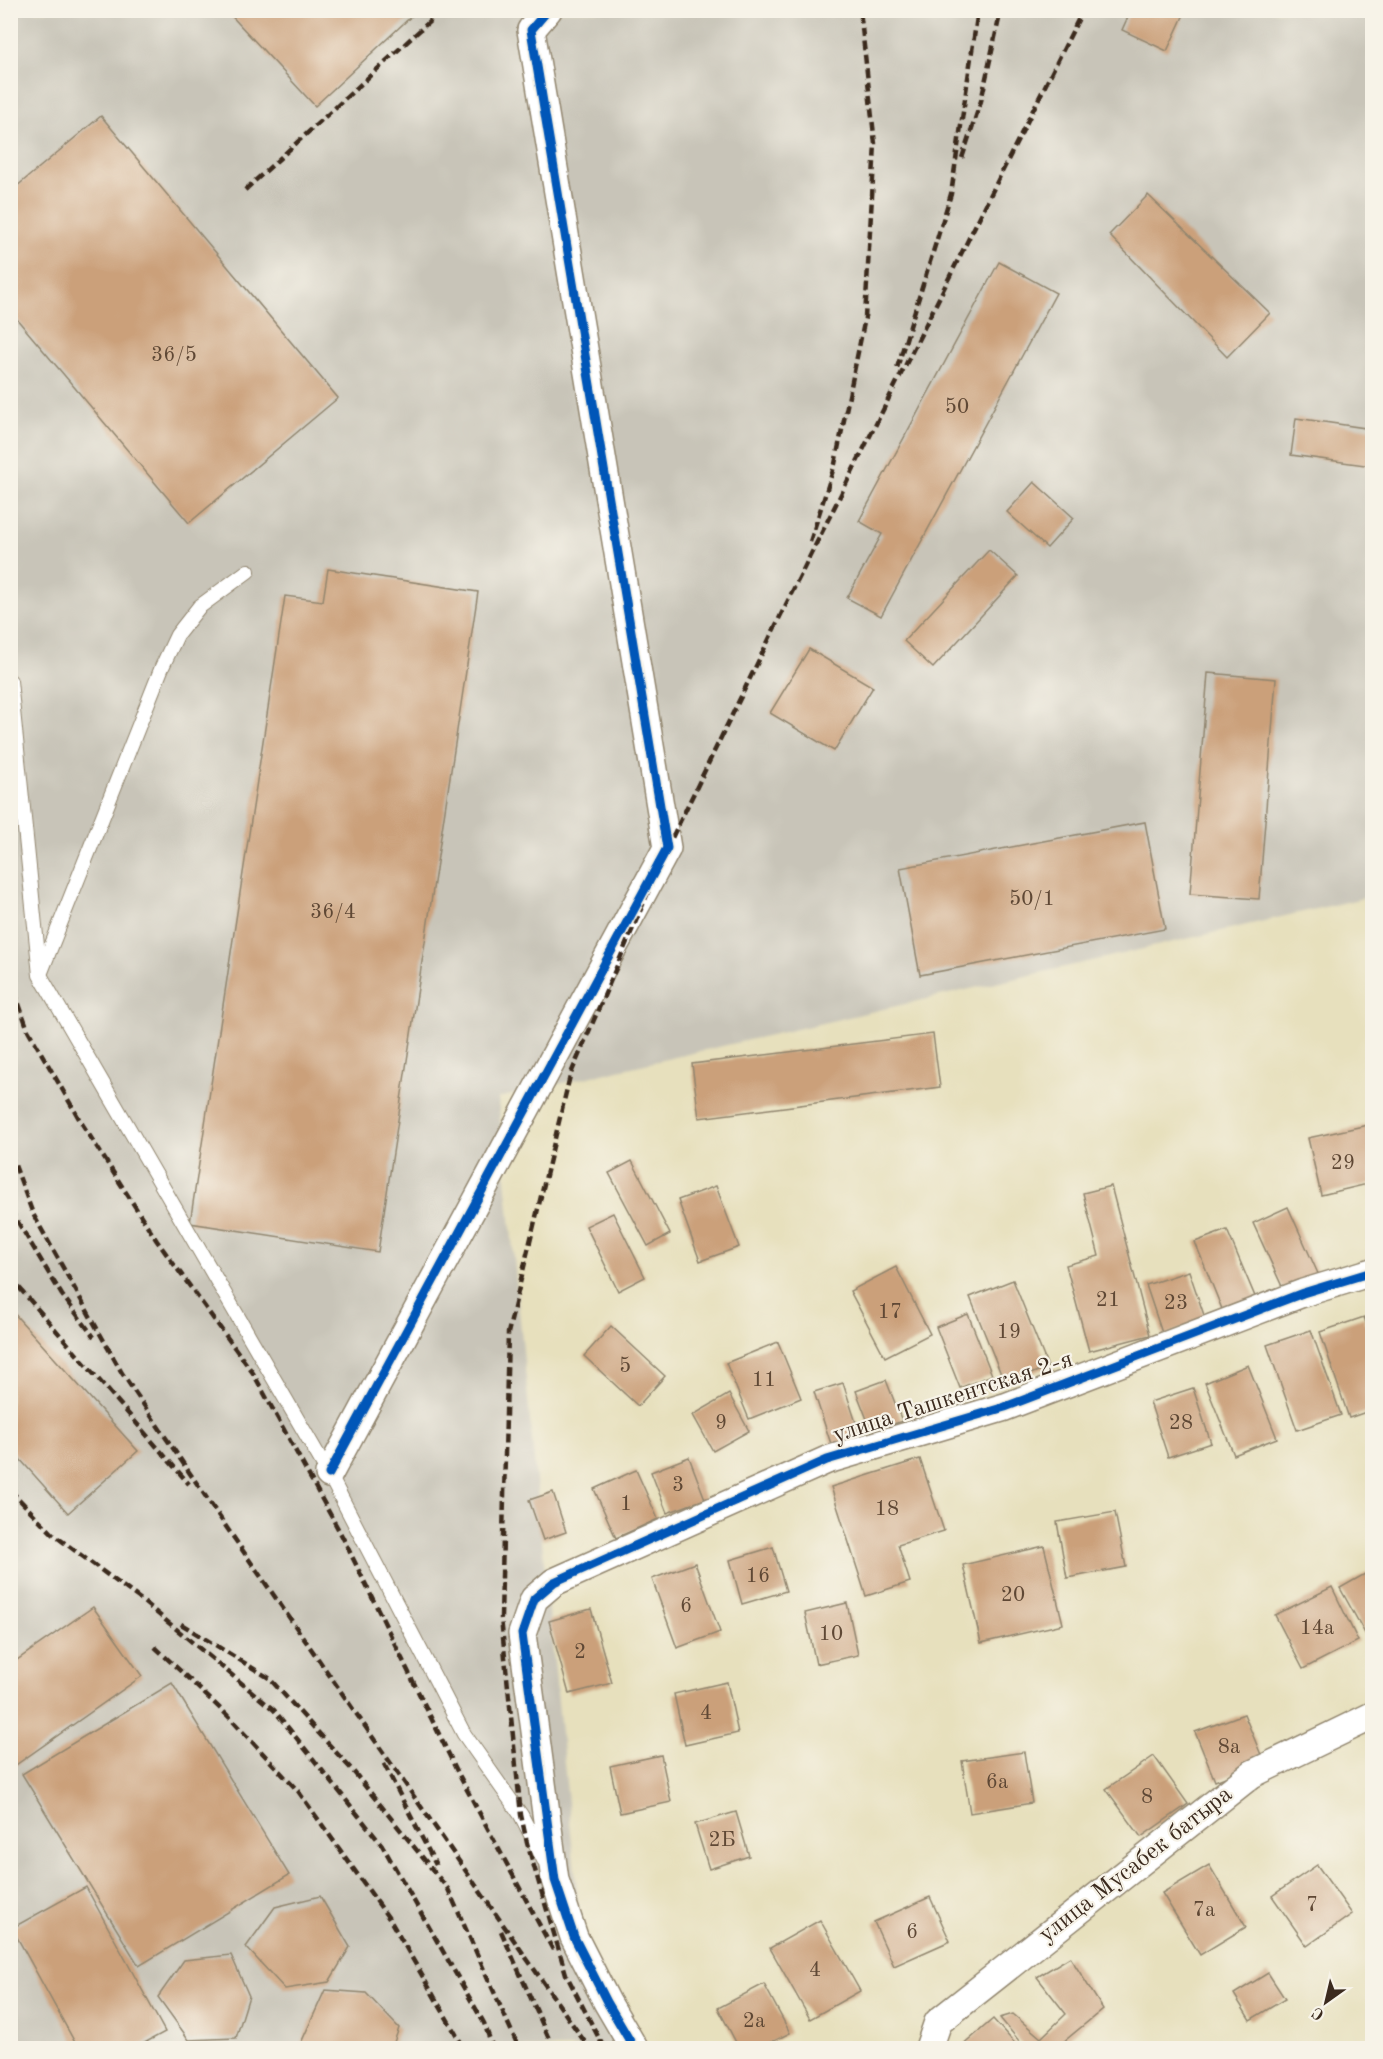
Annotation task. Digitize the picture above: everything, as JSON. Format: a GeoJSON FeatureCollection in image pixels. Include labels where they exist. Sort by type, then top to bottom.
{"type":"FeatureCollection","features":[{"type":"Feature","properties":{"kind":"street"},"geometry":{"type":"LineString","coordinates":[[329,1474],[667,848],[531,30],[548,10]]}},
{"type":"Feature","properties":{"kind":"street","name":"улица Ташкентская 2-я"},"geometry":{"type":"LineString","coordinates":[[555,1880],[522,1634],[534,1599],[554,1582],[827,1460],[1005,1407],[1303,1293],[1372,1272]]}},
{"type":"Feature","properties":{"kind":"street","name":"улица Мусабек батыра"},"geometry":{"type":"LineString","coordinates":[[930,2049],[938,2022],[1252,1774],[1372,1716]]}},
{"type":"Feature","properties":{"kind":"street"},"geometry":{"type":"LineString","coordinates":[[555,1880],[574,1937],[634,2049]]}},
{"type":"Feature","properties":{"kind":"lane"},"geometry":{"type":"LineString","coordinates":[[40,975],[162,667],[177,635],[199,608],[248,571]]}},
{"type":"Feature","properties":{"kind":"lane"},"geometry":{"type":"LineString","coordinates":[[10,681],[40,975],[329,1474],[464,1734],[521,1815],[555,1880]]}},
{"type":"Feature","properties":{"kind":"shaded area"},"geometry":{"type":"Polygon","coordinates":[[[11,11],[1372,11],[1372,896],[498,1098],[581,1933],[644,2048],[11,2048],[11,11]]]}},
{"type":"Feature","properties":{"kind":"building"},"geometry":{"type":"Polygon","coordinates":[[[226,10],[418,10],[315,106],[226,10]]]}},
{"type":"Feature","properties":{"kind":"building"},"geometry":{"type":"Polygon","coordinates":[[[1131,10],[1186,10],[1167,51],[1122,30],[1131,10]]]}},
{"type":"Feature","properties":{"kind":"building"},"geometry":{"type":"Polygon","coordinates":[[[101,116],[338,398],[189,523],[10,311],[10,192],[101,116]]]}},
{"type":"Feature","properties":{"kind":"building"},"geometry":{"type":"Polygon","coordinates":[[[1148,195],[1270,313],[1227,357],[1109,235],[1148,195]]]}},
{"type":"Feature","properties":{"kind":"building"},"geometry":{"type":"Polygon","coordinates":[[[999,262],[1056,293],[881,616],[847,598],[882,534],[859,521],[999,262]]]}},
{"type":"Feature","properties":{"kind":"building"},"geometry":{"type":"Polygon","coordinates":[[[1296,418],[1372,429],[1372,466],[1291,455],[1296,418]]]}},
{"type":"Feature","properties":{"kind":"building"},"geometry":{"type":"Polygon","coordinates":[[[1034,482],[1074,518],[1047,548],[1007,512],[1034,482]]]}},
{"type":"Feature","properties":{"kind":"building"},"geometry":{"type":"Polygon","coordinates":[[[989,550],[1018,576],[933,668],[904,641],[989,550]]]}},
{"type":"Feature","properties":{"kind":"building"},"geometry":{"type":"Polygon","coordinates":[[[328,569],[478,592],[378,1252],[190,1223],[285,596],[323,601],[328,569]]]}},
{"type":"Feature","properties":{"kind":"building"},"geometry":{"type":"Polygon","coordinates":[[[809,649],[873,687],[834,751],[770,713],[809,649]]]}},
{"type":"Feature","properties":{"kind":"building"},"geometry":{"type":"Polygon","coordinates":[[[1208,673],[1276,679],[1259,899],[1190,894],[1208,673]]]}},
{"type":"Feature","properties":{"kind":"building"},"geometry":{"type":"Polygon","coordinates":[[[1145,822],[1165,929],[920,975],[900,868],[1145,822]]]}},
{"type":"Feature","properties":{"kind":"building"},"geometry":{"type":"Polygon","coordinates":[[[933,1034],[940,1087],[699,1118],[692,1064],[933,1034]]]}},
{"type":"Feature","properties":{"kind":"building"},"geometry":{"type":"Polygon","coordinates":[[[1368,1125],[1372,1143],[1372,1183],[1321,1195],[1308,1138],[1368,1125]]]}},
{"type":"Feature","properties":{"kind":"building"},"geometry":{"type":"Polygon","coordinates":[[[632,1161],[670,1234],[648,1246],[609,1173],[632,1161]]]}},
{"type":"Feature","properties":{"kind":"building"},"geometry":{"type":"Polygon","coordinates":[[[716,1186],[739,1247],[700,1261],[678,1200],[716,1186]]]}},
{"type":"Feature","properties":{"kind":"building"},"geometry":{"type":"Polygon","coordinates":[[[1111,1186],[1150,1335],[1089,1351],[1066,1265],[1099,1256],[1083,1193],[1111,1186]]]}},
{"type":"Feature","properties":{"kind":"building"},"geometry":{"type":"Polygon","coordinates":[[[1288,1207],[1320,1278],[1285,1293],[1253,1223],[1288,1207]]]}},
{"type":"Feature","properties":{"kind":"building"},"geometry":{"type":"Polygon","coordinates":[[[613,1213],[645,1277],[618,1291],[586,1226],[613,1213]]]}},
{"type":"Feature","properties":{"kind":"building"},"geometry":{"type":"Polygon","coordinates":[[[1227,1230],[1256,1299],[1224,1314],[1195,1242],[1227,1230]]]}},
{"type":"Feature","properties":{"kind":"building"},"geometry":{"type":"Polygon","coordinates":[[[896,1267],[930,1334],[885,1357],[850,1291],[896,1267]]]}},
{"type":"Feature","properties":{"kind":"building"},"geometry":{"type":"Polygon","coordinates":[[[1189,1271],[1206,1321],[1163,1336],[1146,1285],[1189,1271]]]}},
{"type":"Feature","properties":{"kind":"building"},"geometry":{"type":"Polygon","coordinates":[[[1013,1280],[1048,1367],[1005,1384],[970,1297],[1013,1280]]]}},
{"type":"Feature","properties":{"kind":"building"},"geometry":{"type":"Polygon","coordinates":[[[10,1309],[138,1451],[68,1513],[10,1448],[10,1309]]]}},
{"type":"Feature","properties":{"kind":"building"},"geometry":{"type":"Polygon","coordinates":[[[968,1314],[992,1375],[960,1388],[936,1327],[968,1314]]]}},
{"type":"Feature","properties":{"kind":"building"},"geometry":{"type":"Polygon","coordinates":[[[1364,1317],[1372,1341],[1372,1410],[1349,1418],[1320,1332],[1364,1317]]]}},
{"type":"Feature","properties":{"kind":"building"},"geometry":{"type":"Polygon","coordinates":[[[611,1326],[665,1376],[638,1406],[584,1356],[611,1326]]]}},
{"type":"Feature","properties":{"kind":"building"},"geometry":{"type":"Polygon","coordinates":[[[1311,1330],[1341,1415],[1297,1430],[1267,1345],[1311,1330]]]}},
{"type":"Feature","properties":{"kind":"building"},"geometry":{"type":"Polygon","coordinates":[[[778,1342],[801,1398],[749,1419],[726,1363],[778,1342]]]}},
{"type":"Feature","properties":{"kind":"building"},"geometry":{"type":"Polygon","coordinates":[[[1248,1365],[1277,1438],[1234,1455],[1205,1383],[1248,1365]]]}},
{"type":"Feature","properties":{"kind":"building"},"geometry":{"type":"Polygon","coordinates":[[[886,1380],[902,1421],[872,1432],[856,1391],[886,1380]]]}},
{"type":"Feature","properties":{"kind":"building"},"geometry":{"type":"Polygon","coordinates":[[[843,1383],[862,1441],[833,1450],[814,1392],[843,1383]]]}},
{"type":"Feature","properties":{"kind":"building"},"geometry":{"type":"Polygon","coordinates":[[[1193,1388],[1211,1443],[1168,1457],[1150,1402],[1193,1388]]]}},
{"type":"Feature","properties":{"kind":"building"},"geometry":{"type":"Polygon","coordinates":[[[729,1394],[749,1431],[713,1451],[693,1415],[729,1394]]]}},
{"type":"Feature","properties":{"kind":"building"},"geometry":{"type":"Polygon","coordinates":[[[689,1457],[705,1499],[667,1513],[651,1472],[689,1457]]]}},
{"type":"Feature","properties":{"kind":"building"},"geometry":{"type":"Polygon","coordinates":[[[920,1459],[944,1531],[898,1545],[910,1582],[866,1596],[831,1487],[920,1459]]]}},
{"type":"Feature","properties":{"kind":"building"},"geometry":{"type":"Polygon","coordinates":[[[636,1470],[658,1519],[616,1538],[594,1489],[636,1470]]]}},
{"type":"Feature","properties":{"kind":"building"},"geometry":{"type":"Polygon","coordinates":[[[553,1492],[566,1532],[543,1540],[529,1500],[553,1492]]]}},
{"type":"Feature","properties":{"kind":"building"},"geometry":{"type":"Polygon","coordinates":[[[1115,1512],[1126,1567],[1067,1578],[1057,1522],[1115,1512]]]}},
{"type":"Feature","properties":{"kind":"building"},"geometry":{"type":"Polygon","coordinates":[[[1044,1546],[1063,1624],[981,1643],[963,1565],[1044,1546]]]}},
{"type":"Feature","properties":{"kind":"building"},"geometry":{"type":"Polygon","coordinates":[[[773,1547],[786,1591],[742,1604],[730,1560],[773,1547]]]}},
{"type":"Feature","properties":{"kind":"building"},"geometry":{"type":"Polygon","coordinates":[[[695,1563],[720,1632],[677,1648],[652,1579],[695,1563]]]}},
{"type":"Feature","properties":{"kind":"building"},"geometry":{"type":"Polygon","coordinates":[[[1372,1570],[1372,1635],[1367,1637],[1340,1588],[1372,1570]]]}},
{"type":"Feature","properties":{"kind":"building"},"geometry":{"type":"Polygon","coordinates":[[[1332,1587],[1358,1641],[1303,1669],[1275,1615],[1332,1587]]]}},
{"type":"Feature","properties":{"kind":"building"},"geometry":{"type":"Polygon","coordinates":[[[847,1603],[858,1655],[816,1664],[805,1613],[847,1603]]]}},
{"type":"Feature","properties":{"kind":"building"},"geometry":{"type":"Polygon","coordinates":[[[93,1607],[142,1676],[10,1769],[10,1665],[93,1607]]]}},
{"type":"Feature","properties":{"kind":"building"},"geometry":{"type":"Polygon","coordinates":[[[591,1609],[612,1683],[569,1694],[549,1621],[591,1609]]]}},
{"type":"Feature","properties":{"kind":"building"},"geometry":{"type":"Polygon","coordinates":[[[727,1682],[738,1733],[685,1745],[674,1694],[727,1682]]]}},
{"type":"Feature","properties":{"kind":"building"},"geometry":{"type":"Polygon","coordinates":[[[172,1683],[289,1875],[139,1966],[22,1774],[172,1683]]]}},
{"type":"Feature","properties":{"kind":"building"},"geometry":{"type":"Polygon","coordinates":[[[1244,1714],[1264,1762],[1215,1781],[1195,1732],[1244,1714]]]}},
{"type":"Feature","properties":{"kind":"building"},"geometry":{"type":"Polygon","coordinates":[[[1024,1752],[1032,1803],[970,1813],[962,1761],[1024,1752]]]}},
{"type":"Feature","properties":{"kind":"building"},"geometry":{"type":"Polygon","coordinates":[[[661,1755],[671,1802],[620,1813],[610,1766],[661,1755]]]}},
{"type":"Feature","properties":{"kind":"building"},"geometry":{"type":"Polygon","coordinates":[[[1154,1756],[1188,1804],[1141,1837],[1106,1789],[1154,1756]]]}},
{"type":"Feature","properties":{"kind":"building"},"geometry":{"type":"Polygon","coordinates":[[[736,1812],[749,1856],[709,1869],[695,1824],[736,1812]]]}},
{"type":"Feature","properties":{"kind":"building"},"geometry":{"type":"Polygon","coordinates":[[[1209,1865],[1246,1927],[1200,1955],[1162,1893],[1209,1865]]]}},
{"type":"Feature","properties":{"kind":"building"},"geometry":{"type":"Polygon","coordinates":[[[1317,1865],[1352,1914],[1307,1946],[1272,1896],[1317,1865]]]}},
{"type":"Feature","properties":{"kind":"building"},"geometry":{"type":"Polygon","coordinates":[[[86,1887],[165,2032],[135,2048],[78,2048],[12,1928],[86,1887]]]}},
{"type":"Feature","properties":{"kind":"building"},"geometry":{"type":"Polygon","coordinates":[[[320,1896],[350,1947],[329,1982],[285,1989],[246,1947],[275,1907],[320,1896]]]}},
{"type":"Feature","properties":{"kind":"building"},"geometry":{"type":"Polygon","coordinates":[[[930,1897],[950,1941],[894,1966],[874,1922],[930,1897]]]}},
{"type":"Feature","properties":{"kind":"building"},"geometry":{"type":"Polygon","coordinates":[[[820,1920],[860,1991],[810,2019],[770,1948],[820,1920]]]}},
{"type":"Feature","properties":{"kind":"building"},"geometry":{"type":"Polygon","coordinates":[[[231,1955],[249,1996],[236,2038],[189,2040],[158,1997],[184,1960],[231,1955]]]}},
{"type":"Feature","properties":{"kind":"building"},"geometry":{"type":"Polygon","coordinates":[[[1070,1957],[1103,2009],[1056,2048],[1025,2048],[1000,2018],[1013,2014],[1041,2038],[1066,2014],[1037,1977],[1070,1957]]]}},
{"type":"Feature","properties":{"kind":"building"},"geometry":{"type":"Polygon","coordinates":[[[1268,1973],[1285,1999],[1250,2020],[1234,1994],[1268,1973]]]}},
{"type":"Feature","properties":{"kind":"building"},"geometry":{"type":"Polygon","coordinates":[[[764,1984],[790,2033],[760,2048],[739,2048],[718,2008],[764,1984]]]}},
{"type":"Feature","properties":{"kind":"building"},"geometry":{"type":"Polygon","coordinates":[[[325,1990],[366,1993],[399,2028],[392,2048],[305,2048],[301,2043],[325,1990]]]}},
{"type":"Feature","properties":{"kind":"building"},"geometry":{"type":"Polygon","coordinates":[[[993,2019],[1019,2048],[960,2048],[993,2019]]]}},
{"type":"Feature","properties":{"kind":"railway"},"geometry":{"type":"LineString","coordinates":[[245,190],[442,10]]}},
{"type":"Feature","properties":{"kind":"railway"},"geometry":{"type":"LineString","coordinates":[[810,542],[835,464],[865,318],[875,144],[860,10]]}},
{"type":"Feature","properties":{"kind":"railway"},"geometry":{"type":"LineString","coordinates":[[897,368],[951,194],[978,10]]}},
{"type":"Feature","properties":{"kind":"railway"},"geometry":{"type":"LineString","coordinates":[[962,158],[981,101],[1001,10]]}},
{"type":"Feature","properties":{"kind":"railway"},"geometry":{"type":"LineString","coordinates":[[604,2048],[566,1974],[527,1843],[521,1815],[501,1618],[508,1333],[570,1076],[667,848],[796,584],[1083,10]]}},
{"type":"Feature","properties":{"kind":"railway"},"geometry":{"type":"LineString","coordinates":[[10,978],[28,1030],[81,1122],[157,1241],[253,1373],[342,1536],[458,1773],[553,1950]]}},
{"type":"Feature","properties":{"kind":"railway"},"geometry":{"type":"LineString","coordinates":[[10,1152],[33,1214],[122,1373],[227,1528],[589,2048]]}},
{"type":"Feature","properties":{"kind":"railway"},"geometry":{"type":"LineString","coordinates":[[10,1209],[62,1295],[94,1337]]}},
{"type":"Feature","properties":{"kind":"railway"},"geometry":{"type":"LineString","coordinates":[[10,1277],[189,1484]]}},
{"type":"Feature","properties":{"kind":"railway"},"geometry":{"type":"LineString","coordinates":[[10,1490],[54,1535],[140,1599],[274,1710],[382,1845],[484,2023],[493,2048]]}},
{"type":"Feature","properties":{"kind":"railway"},"geometry":{"type":"LineString","coordinates":[[181,1624],[269,1678],[353,1771],[448,1889],[519,2048]]}},
{"type":"Feature","properties":{"kind":"railway"},"geometry":{"type":"LineString","coordinates":[[155,1647],[227,1715],[298,1791],[390,1920],[464,2048]]}},
{"type":"Feature","properties":{"kind":"railway"},"geometry":{"type":"LineString","coordinates":[[384,1764],[436,1865]]}},
{"type":"Feature","properties":{"kind":"railway"},"geometry":{"type":"LineString","coordinates":[[501,1931],[553,2048]]}},
{"type":"Feature","properties":{"kind":"cycle path"},"geometry":{"type":"LineString","coordinates":[[329,1474],[667,848],[531,30],[548,10]]}},
{"type":"Feature","properties":{"kind":"cycle path"},"geometry":{"type":"LineString","coordinates":[[634,2048],[607,2002],[574,1937],[555,1880],[522,1634],[534,1599],[554,1582],[827,1460],[1005,1407],[1303,1293],[1372,1272]]}}]}
